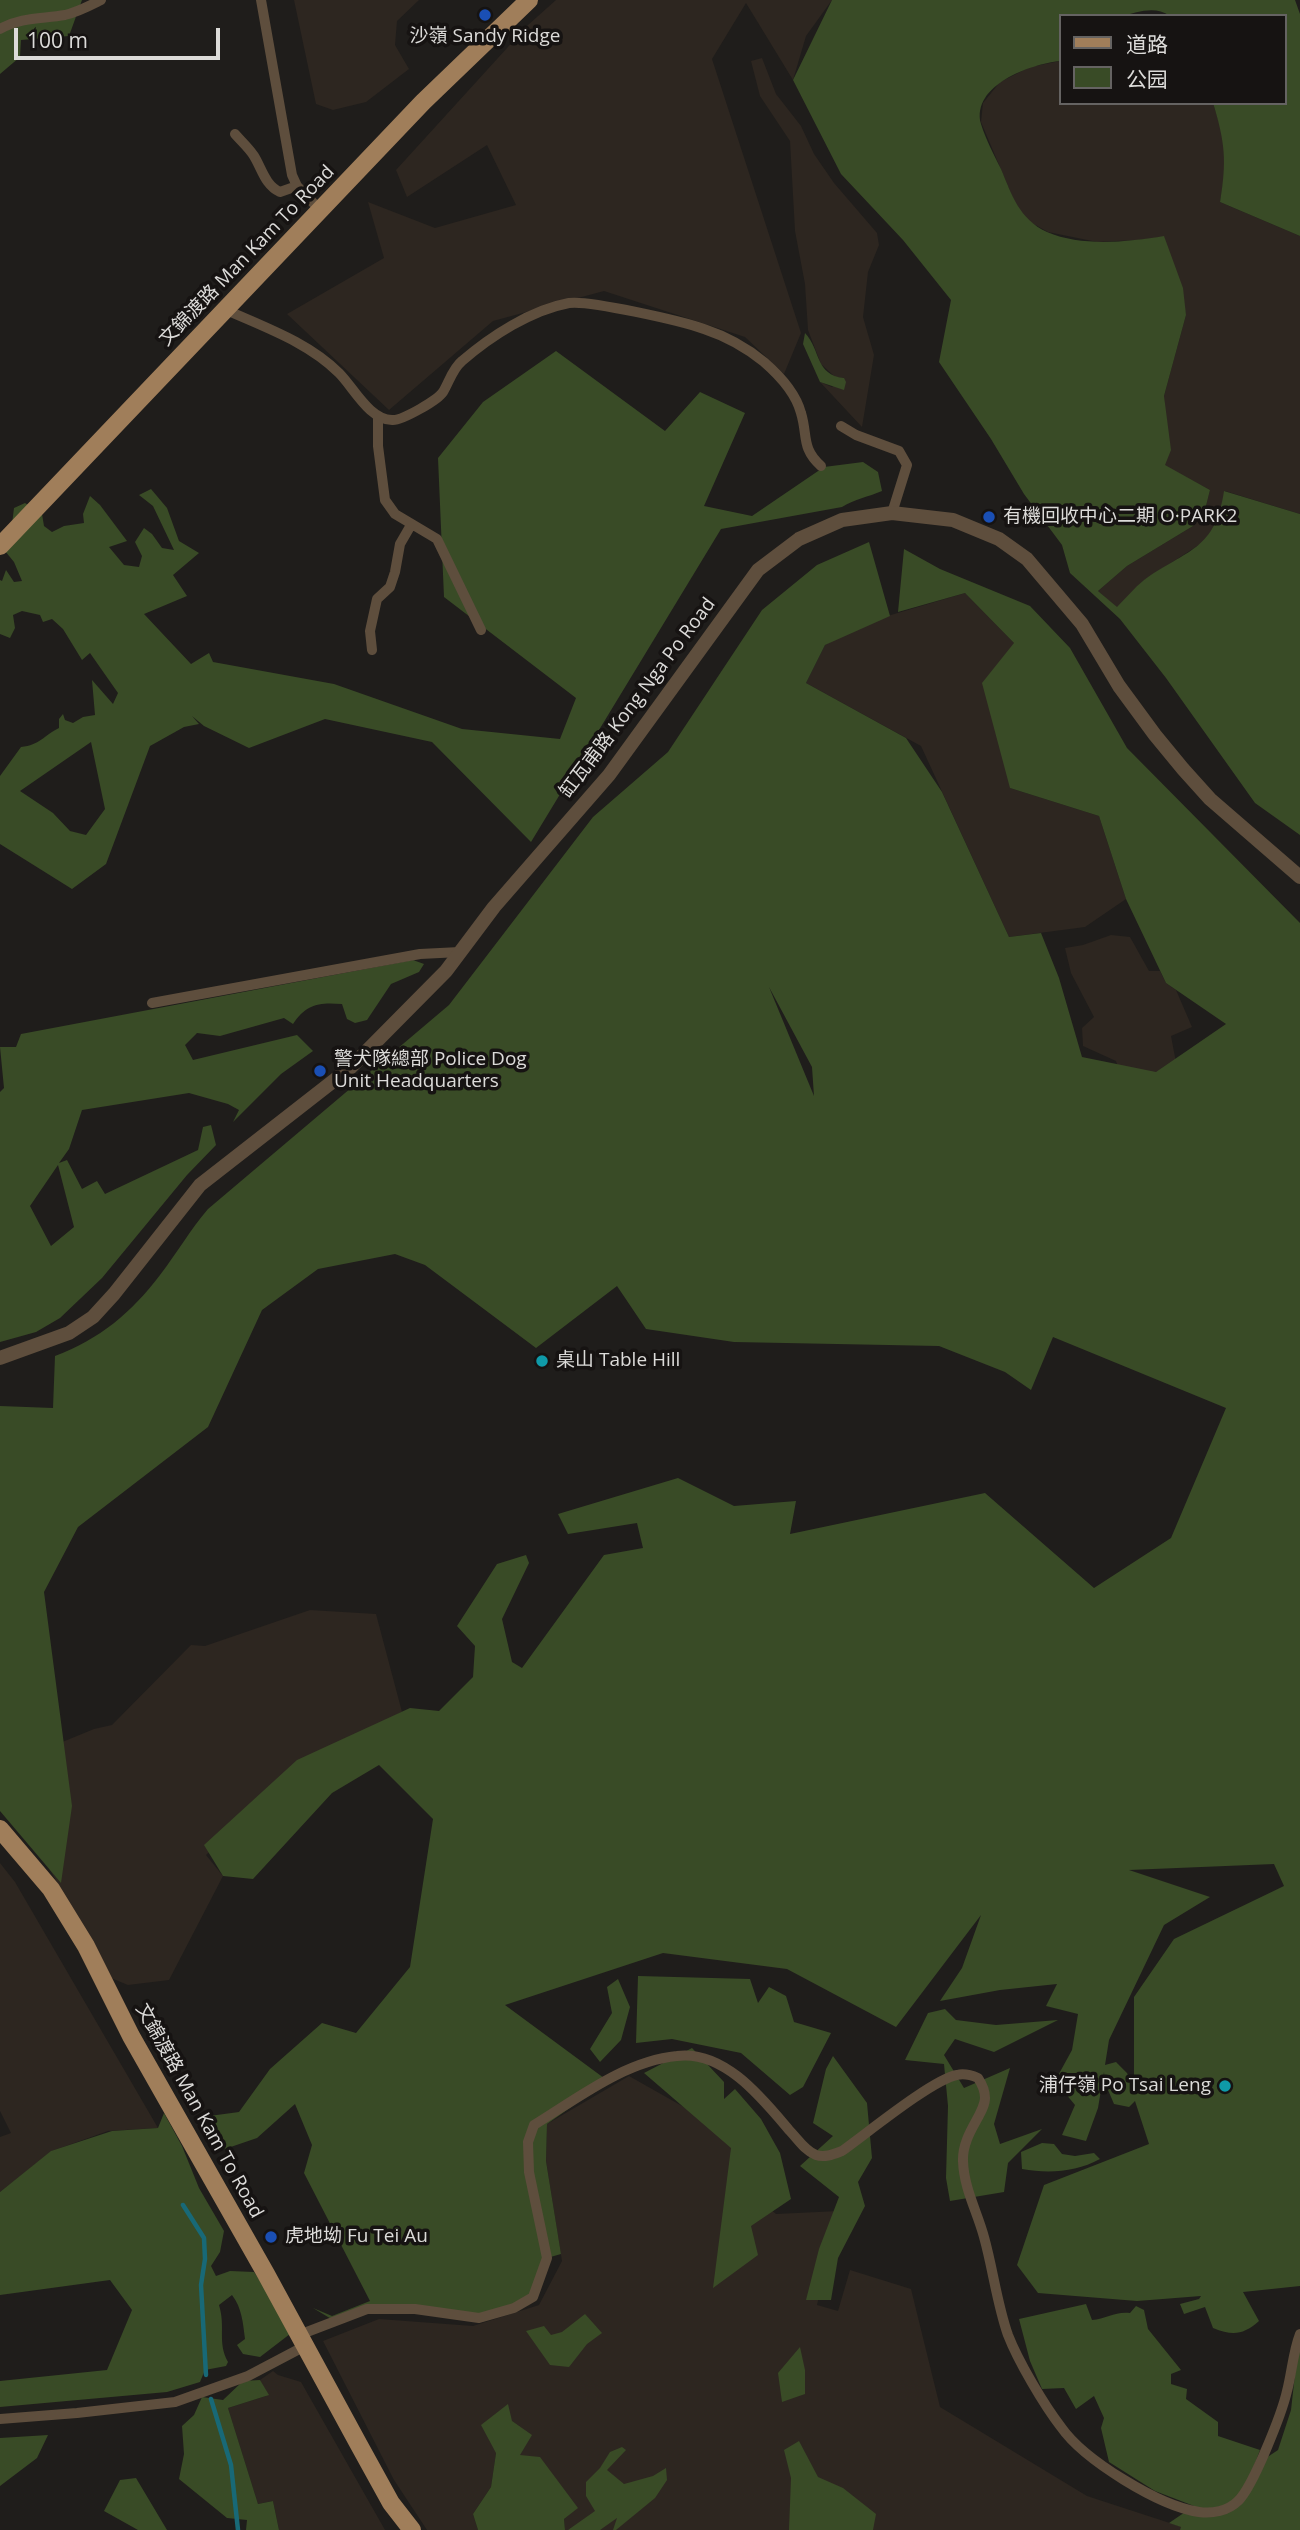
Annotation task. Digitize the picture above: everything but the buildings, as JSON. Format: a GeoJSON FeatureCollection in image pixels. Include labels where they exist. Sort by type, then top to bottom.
{"type":"FeatureCollection","features":[{"type":"Feature","properties":{"kind":"main road","name":"文錦渡路 Man Kam To Road"},"geometry":{"type":"LineString","coordinates":[[0,546],[423,102],[529,0]]}},
{"type":"Feature","properties":{"kind":"main road","name":"文錦渡路 Man Kam To Road"},"geometry":{"type":"LineString","coordinates":[[0,1829],[51,1889],[86,1946],[131,2036],[391,2503],[411,2530]]}},
{"type":"Feature","properties":{"kind":"street"},"geometry":{"type":"LineString","coordinates":[[0,29],[19,21],[73,12],[101,0]]}},
{"type":"Feature","properties":{"kind":"street"},"geometry":{"type":"LineString","coordinates":[[261,0],[289,163],[297,186],[320,210]]}},
{"type":"Feature","properties":{"kind":"street"},"geometry":{"type":"LineString","coordinates":[[234,134],[253,154],[268,184],[275,190],[280,192],[297,186]]}},
{"type":"Feature","properties":{"kind":"street"},"geometry":{"type":"LineString","coordinates":[[224,309],[285,334],[337,372],[378,418],[395,421],[441,395],[460,363],[502,331],[543,312],[571,303],[704,328],[739,344],[764,362],[784,383],[801,413],[806,444],[813,458],[821,466]]}},
{"type":"Feature","properties":{"kind":"street"},"geometry":{"type":"LineString","coordinates":[[378,418],[378,446],[386,500],[395,514],[437,538],[481,630]]}},
{"type":"Feature","properties":{"kind":"street"},"geometry":{"type":"LineString","coordinates":[[841,426],[856,435],[900,451],[907,465],[892,513]]}},
{"type":"Feature","properties":{"kind":"street","name":"缸瓦甫路 Kong Nga Po Road"},"geometry":{"type":"LineString","coordinates":[[0,1358],[60,1337],[93,1317],[200,1185],[350,1068],[446,971],[494,907],[610,775],[758,570],[777,554],[819,529],[842,520],[892,513],[926,515],[971,526],[999,539],[1027,559],[1082,624],[1119,686],[1154,735],[1183,769],[1210,799],[1300,877]]}},
{"type":"Feature","properties":{"kind":"street"},"geometry":{"type":"LineString","coordinates":[[372,650],[370,631],[377,599],[390,587],[400,544],[411,525]]}},
{"type":"Feature","properties":{"kind":"street"},"geometry":{"type":"LineString","coordinates":[[152,1003],[420,954],[460,952]]}},
{"type":"Feature","properties":{"kind":"street"},"geometry":{"type":"LineString","coordinates":[[0,2419],[175,2402],[248,2376],[302,2340],[367,2309],[415,2309],[479,2318],[514,2308],[533,2297],[547,2258],[529,2172],[528,2142],[534,2125],[631,2067],[685,2055],[709,2060],[747,2084],[804,2147],[816,2155],[827,2156],[842,2151],[929,2089],[954,2075],[966,2074],[978,2078],[984,2088],[986,2100],[967,2136],[963,2151],[965,2187],[984,2236],[1007,2332],[1014,2348],[1062,2429],[1082,2449],[1127,2483],[1170,2504],[1198,2512],[1217,2513],[1237,2503],[1251,2486],[1287,2394],[1300,2334]]}},
{"type":"Feature","properties":{"kind":"shaded area"},"geometry":{"type":"Polygon","coordinates":[[[294,0],[419,0],[397,21],[395,45],[409,69],[366,102],[333,110],[316,104],[294,0]]]}},
{"type":"Feature","properties":{"kind":"shaded area"},"geometry":{"type":"Polygon","coordinates":[[[556,0],[832,0],[806,36],[793,80],[746,3],[712,59],[801,333],[784,374],[745,337],[604,291],[493,321],[389,410],[287,314],[384,258],[368,202],[435,228],[516,205],[487,145],[407,197],[396,170],[528,25],[556,0]]]}},
{"type":"Feature","properties":{"kind":"shaded area"},"geometry":{"type":"Polygon","coordinates":[[[762,58],[776,94],[801,126],[814,154],[834,183],[877,233],[879,245],[868,272],[863,317],[874,355],[862,427],[820,382],[832,387],[844,378],[835,377],[821,364],[808,330],[805,284],[795,231],[790,141],[760,96],[751,61],[762,58]]]}},
{"type":"Feature","properties":{"kind":"shaded area"},"geometry":{"type":"Polygon","coordinates":[[[1058,61],[1058,105],[1214,105],[1224,138],[1225,171],[1220,202],[1300,236],[1300,514],[1225,491],[1221,514],[1205,541],[1143,581],[1117,608],[1098,591],[1127,566],[1193,526],[1206,506],[1210,490],[1165,466],[1164,396],[1186,315],[1164,237],[1097,242],[1048,232],[1030,222],[1018,210],[981,122],[983,103],[1000,82],[1030,67],[1058,61]]]}},
{"type":"Feature","properties":{"kind":"shaded area"},"geometry":{"type":"Polygon","coordinates":[[[965,593],[1014,643],[1010,788],[1099,816],[1126,899],[1085,927],[1009,937],[921,746],[806,683],[825,645],[864,623],[965,593]]]}},
{"type":"Feature","properties":{"kind":"shaded area"},"geometry":{"type":"Polygon","coordinates":[[[1111,935],[1130,937],[1149,971],[1160,971],[1166,983],[1176,990],[1192,1027],[1171,1036],[1178,1073],[1124,1087],[1116,1061],[1083,1046],[1082,1028],[1094,1017],[1071,973],[1065,948],[1111,935]]]}},
{"type":"Feature","properties":{"kind":"shaded area"},"geometry":{"type":"Polygon","coordinates":[[[310,1610],[376,1614],[402,1712],[294,1772],[206,1855],[223,1876],[169,1980],[128,1985],[111,1978],[28,1831],[0,1757],[21,1759],[94,1729],[112,1725],[191,1645],[205,1646],[310,1610]]]}},
{"type":"Feature","properties":{"kind":"shaded area"},"geometry":{"type":"Polygon","coordinates":[[[0,1863],[15,1882],[158,2128],[108,2131],[52,2151],[0,2192],[0,2137],[11,2133],[0,2111],[0,1863]]]}},
{"type":"Feature","properties":{"kind":"shaded area"},"geometry":{"type":"Polygon","coordinates":[[[629,2076],[758,2149],[755,2196],[776,2214],[839,2211],[817,2305],[838,2311],[850,2270],[911,2289],[940,2407],[1087,2496],[1182,2527],[1180,2530],[565,2530],[564,2519],[577,2508],[496,2453],[491,2487],[473,2514],[478,2530],[427,2530],[394,2480],[323,2341],[379,2319],[473,2326],[539,2305],[562,2261],[546,2161],[547,2124],[629,2076]]]}},
{"type":"Feature","properties":{"kind":"shaded area"},"geometry":{"type":"Polygon","coordinates":[[[273,2371],[301,2382],[385,2530],[279,2530],[273,2501],[258,2504],[228,2408],[266,2396],[260,2380],[273,2371]]]}},
{"type":"Feature","properties":{"kind":"green space"},"geometry":{"type":"Polygon","coordinates":[[[0,0],[82,0],[69,36],[21,40],[20,57],[0,74],[0,0]]]}},
{"type":"Feature","properties":{"kind":"green space"},"geometry":{"type":"Polygon","coordinates":[[[832,0],[1295,0],[1300,14],[1300,236],[1220,202],[1224,152],[1214,105],[1286,105],[1286,14],[1166,14],[1152,10],[1131,14],[1058,14],[1058,61],[1034,67],[1006,79],[985,98],[980,110],[981,124],[1013,197],[1023,213],[1037,227],[1075,240],[1120,241],[1164,236],[1183,288],[1186,315],[1164,396],[1171,450],[1165,465],[1210,490],[1206,506],[1193,526],[1127,566],[1098,591],[1117,607],[1144,580],[1197,546],[1214,526],[1224,491],[1300,514],[1300,835],[1255,803],[1166,678],[1120,619],[1070,573],[1062,545],[1024,494],[939,362],[951,300],[903,240],[841,174],[793,80],[832,0]]]}},
{"type":"Feature","properties":{"kind":"green space"},"geometry":{"type":"Polygon","coordinates":[[[805,333],[823,367],[835,376],[844,378],[844,390],[820,382],[803,344],[805,333]]]}},
{"type":"Feature","properties":{"kind":"green space"},"geometry":{"type":"Polygon","coordinates":[[[556,351],[665,431],[700,392],[745,413],[704,506],[752,516],[824,467],[863,462],[878,472],[882,491],[842,507],[721,529],[531,842],[432,742],[325,719],[249,748],[204,726],[192,716],[199,724],[184,727],[150,746],[106,864],[72,889],[0,844],[0,776],[21,747],[37,742],[59,728],[59,719],[63,714],[65,720],[73,723],[83,717],[95,715],[92,680],[113,704],[118,693],[90,653],[82,660],[63,629],[52,619],[43,622],[40,615],[22,611],[13,615],[15,628],[10,638],[0,634],[0,580],[2,581],[6,570],[14,582],[22,581],[14,562],[5,551],[10,540],[14,508],[25,503],[42,514],[44,526],[52,532],[64,526],[84,523],[83,514],[90,496],[127,541],[109,547],[124,565],[139,567],[142,556],[135,542],[144,528],[162,548],[174,550],[153,506],[139,495],[151,489],[167,508],[179,541],[199,553],[173,575],[187,596],[144,614],[191,664],[209,653],[213,662],[334,684],[462,729],[560,739],[576,698],[444,597],[438,458],[483,402],[556,351]],[[91,742],[20,791],[53,813],[70,831],[86,835],[105,809],[91,742]]]}},
{"type":"Feature","properties":{"kind":"green space"},"geometry":{"type":"Polygon","coordinates":[[[869,542],[890,616],[825,645],[806,683],[906,738],[942,792],[1009,937],[1041,933],[1059,978],[1082,1057],[1156,1072],[1226,1024],[1166,983],[1126,899],[1099,816],[1010,788],[982,683],[1014,643],[965,593],[898,612],[904,549],[940,569],[1030,606],[1070,648],[1127,748],[1300,923],[1300,2286],[1243,2292],[1259,2321],[1248,2329],[1232,2333],[1213,2328],[1205,2307],[1184,2314],[1180,2304],[1201,2296],[1137,2301],[1038,2293],[1017,2265],[1044,2185],[1149,2144],[1135,2101],[1129,2107],[1114,2104],[1105,2083],[1104,2072],[1098,2108],[1086,2141],[1062,2135],[1075,2105],[1055,2081],[1072,2050],[1078,2014],[1046,2006],[1057,1984],[1000,1990],[940,2001],[962,1968],[981,1915],[896,2027],[787,1969],[663,1953],[505,2005],[608,2081],[547,2124],[546,2161],[561,2254],[547,2258],[527,2300],[483,2316],[367,2307],[333,2320],[313,2308],[332,2316],[370,2301],[304,2173],[312,2145],[295,2104],[257,2138],[219,2151],[202,2117],[239,2112],[270,2069],[322,2023],[356,2033],[410,1967],[433,1819],[379,1765],[332,1793],[253,1879],[223,1876],[204,1845],[297,1760],[410,1708],[439,1711],[473,1677],[475,1646],[457,1626],[497,1564],[526,1555],[529,1563],[502,1619],[512,1662],[522,1668],[604,1555],[643,1548],[637,1523],[568,1534],[558,1514],[678,1478],[734,1506],[796,1501],[790,1534],[985,1493],[1094,1588],[1171,1538],[1226,1408],[1053,1337],[1031,1390],[1005,1372],[939,1346],[734,1342],[646,1329],[617,1286],[536,1348],[425,1265],[395,1254],[318,1269],[262,1310],[208,1427],[78,1527],[44,1592],[72,1806],[61,1883],[0,1811],[0,1406],[53,1408],[55,1356],[86,1342],[126,1313],[160,1275],[208,1209],[449,1005],[593,817],[668,752],[762,610],[817,565],[869,542]],[[769,987],[814,1096],[812,1067],[769,987]],[[1274,1864],[1129,1870],[1210,1897],[1164,1925],[1109,2040],[1105,2065],[1116,2062],[1127,2073],[1134,2088],[1134,1997],[1174,1939],[1284,1886],[1274,1864]]]}},
{"type":"Feature","properties":{"kind":"green space"},"geometry":{"type":"Polygon","coordinates":[[[413,960],[424,964],[419,972],[391,984],[367,1020],[355,1023],[347,1019],[342,1004],[326,1003],[308,1008],[293,1024],[284,1018],[220,1036],[197,1033],[185,1045],[193,1060],[297,1035],[313,1051],[281,1074],[233,1122],[239,1110],[228,1104],[189,1093],[82,1110],[69,1149],[59,1163],[67,1160],[82,1189],[97,1181],[105,1194],[198,1150],[203,1127],[211,1125],[216,1145],[187,1175],[102,1278],[60,1318],[36,1332],[0,1342],[0,1092],[4,1088],[0,1047],[16,1047],[21,1034],[413,960]],[[58,1165],[30,1206],[51,1246],[74,1227],[58,1165]]]}},
{"type":"Feature","properties":{"kind":"green space"},"geometry":{"type":"Polygon","coordinates":[[[638,1976],[750,1979],[758,2003],[769,1987],[786,1996],[794,2022],[831,2033],[803,2087],[790,2095],[741,2053],[672,2039],[636,2043],[638,1976]]]}},
{"type":"Feature","properties":{"kind":"green space"},"geometry":{"type":"Polygon","coordinates":[[[618,1979],[630,2007],[621,2040],[600,2062],[590,2049],[612,2013],[607,1987],[618,1979]]]}},
{"type":"Feature","properties":{"kind":"green space"},"geometry":{"type":"Polygon","coordinates":[[[945,2009],[956,2020],[996,2025],[1058,2020],[994,2052],[955,2039],[944,2055],[964,2088],[1010,2068],[994,2124],[1000,2144],[1042,2129],[1008,2163],[1004,2192],[950,2201],[946,2178],[948,2106],[944,2064],[905,2060],[928,2013],[945,2009]]]}},
{"type":"Feature","properties":{"kind":"green space"},"geometry":{"type":"Polygon","coordinates":[[[692,2048],[724,2082],[724,2099],[735,2089],[761,2119],[780,2153],[791,2199],[751,2226],[758,2255],[713,2288],[731,2148],[644,2073],[692,2048]]]}},
{"type":"Feature","properties":{"kind":"green space"},"geometry":{"type":"Polygon","coordinates":[[[833,2056],[867,2103],[872,2158],[858,2182],[865,2206],[838,2258],[831,2300],[806,2300],[819,2249],[839,2197],[800,2166],[833,2136],[813,2123],[826,2069],[833,2056]]]}},
{"type":"Feature","properties":{"kind":"green space"},"geometry":{"type":"Polygon","coordinates":[[[164,2113],[182,2146],[199,2188],[224,2231],[220,2252],[211,2266],[216,2276],[230,2271],[254,2272],[274,2301],[290,2334],[260,2357],[243,2354],[237,2345],[245,2339],[243,2321],[232,2295],[219,2305],[223,2348],[228,2362],[226,2366],[205,2370],[200,2382],[167,2392],[0,2407],[0,2381],[107,2370],[132,2310],[110,2280],[0,2295],[0,2192],[51,2151],[112,2131],[158,2128],[164,2113]]]}},
{"type":"Feature","properties":{"kind":"green space"},"geometry":{"type":"Polygon","coordinates":[[[1042,2143],[1054,2144],[1062,2154],[1075,2156],[1094,2153],[1100,2159],[1062,2171],[1022,2169],[1021,2152],[1042,2143]]]}},
{"type":"Feature","properties":{"kind":"green space"},"geometry":{"type":"Polygon","coordinates":[[[1086,2304],[1092,2320],[1130,2313],[1136,2306],[1144,2310],[1148,2329],[1181,2370],[1171,2374],[1171,2384],[1187,2389],[1186,2399],[1218,2422],[1218,2436],[1260,2450],[1254,2466],[1278,2450],[1291,2410],[1300,2330],[1300,2530],[1180,2530],[1181,2527],[1169,2523],[1194,2506],[1155,2491],[1109,2462],[1101,2428],[1104,2418],[1094,2396],[1076,2409],[1064,2388],[1042,2389],[1030,2361],[1019,2319],[1086,2304]]]}},
{"type":"Feature","properties":{"kind":"green space"},"geometry":{"type":"Polygon","coordinates":[[[585,2314],[602,2333],[587,2344],[569,2367],[550,2365],[526,2331],[544,2326],[551,2335],[562,2332],[585,2314]]]}},
{"type":"Feature","properties":{"kind":"green space"},"geometry":{"type":"Polygon","coordinates":[[[800,2347],[805,2370],[805,2394],[782,2402],[778,2373],[800,2347]]]}},
{"type":"Feature","properties":{"kind":"green space"},"geometry":{"type":"Polygon","coordinates":[[[260,2380],[269,2395],[228,2408],[258,2504],[273,2501],[279,2530],[246,2530],[247,2520],[227,2518],[179,2479],[184,2454],[182,2426],[194,2415],[202,2397],[223,2400],[243,2381],[260,2380]]]}},
{"type":"Feature","properties":{"kind":"green space"},"geometry":{"type":"Polygon","coordinates":[[[508,2404],[512,2421],[532,2435],[520,2455],[540,2457],[578,2508],[564,2519],[565,2530],[478,2530],[473,2514],[491,2487],[496,2453],[481,2425],[508,2404]]]}},
{"type":"Feature","properties":{"kind":"green space"},"geometry":{"type":"Polygon","coordinates":[[[48,2435],[37,2458],[0,2486],[0,2438],[48,2435]]]}},
{"type":"Feature","properties":{"kind":"green space"},"geometry":{"type":"Polygon","coordinates":[[[799,2441],[818,2477],[843,2488],[876,2514],[873,2530],[789,2530],[791,2478],[784,2450],[799,2441]]]}},
{"type":"Feature","properties":{"kind":"green space"},"geometry":{"type":"Polygon","coordinates":[[[622,2447],[626,2450],[607,2470],[624,2484],[653,2476],[666,2468],[667,2480],[655,2498],[616,2530],[613,2530],[617,2518],[600,2530],[568,2530],[595,2511],[586,2496],[586,2482],[600,2468],[610,2452],[622,2447]]]}},
{"type":"Feature","properties":{"kind":"green space"},"geometry":{"type":"Polygon","coordinates":[[[136,2478],[167,2530],[138,2530],[104,2511],[120,2480],[136,2478]]]}},
{"type":"Feature","properties":{"kind":"waterway"},"geometry":{"type":"LineString","coordinates":[[183,2205],[204,2238],[205,2259],[201,2285],[206,2375]]}},
{"type":"Feature","properties":{"kind":"waterway"},"geometry":{"type":"LineString","coordinates":[[211,2399],[231,2465],[238,2530]]}},
{"type":"Feature","properties":{"kind":"place","name":"沙嶺 Sandy Ridge"},"geometry":{"type":"Point","coordinates":[485,15]}},
{"type":"Feature","properties":{"kind":"place","name":"有機回收中心二期 O·PARK2"},"geometry":{"type":"Point","coordinates":[989,517]}},
{"type":"Feature","properties":{"kind":"place","name":"警犬隊總部 Police Dog Unit Headquarters"},"geometry":{"type":"Point","coordinates":[320,1071]}},
{"type":"Feature","properties":{"kind":"place","name":"桌山 Table Hill"},"geometry":{"type":"Point","coordinates":[542,1361]}},
{"type":"Feature","properties":{"kind":"place","name":"浦仔嶺 Po Tsai Leng"},"geometry":{"type":"Point","coordinates":[1225,2086]}},
{"type":"Feature","properties":{"kind":"place","name":"虎地坳 Fu Tei Au"},"geometry":{"type":"Point","coordinates":[271,2237]}}]}
